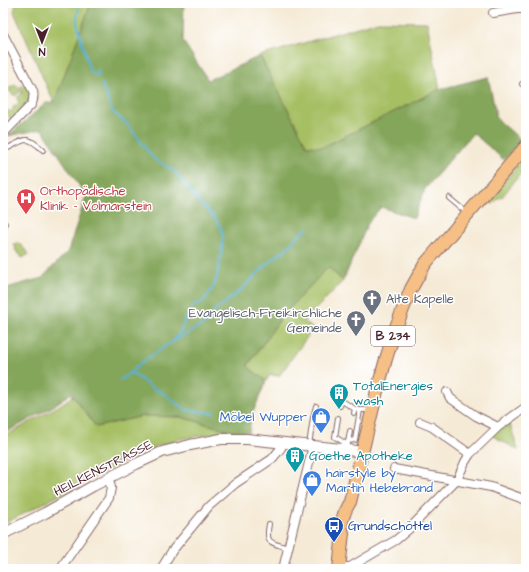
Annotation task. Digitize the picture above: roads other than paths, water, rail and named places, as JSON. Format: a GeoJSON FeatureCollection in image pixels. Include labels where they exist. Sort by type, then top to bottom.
{"type":"FeatureCollection","features":[{"type":"Feature","properties":{"kind":"main road","name":"B 234"},"geometry":{"type":"LineString","coordinates":[[339,568],[343,533],[342,526],[346,508],[350,502],[372,409],[384,366],[396,327],[411,289],[425,264],[524,151]]}},
{"type":"Feature","properties":{"kind":"street"},"geometry":{"type":"LineString","coordinates":[[493,13],[526,9]]}},
{"type":"Feature","properties":{"kind":"street"},"geometry":{"type":"LineString","coordinates":[[3,34],[34,95],[31,105],[3,134]]}},
{"type":"Feature","properties":{"kind":"street"},"geometry":{"type":"LineString","coordinates":[[447,392],[450,398],[476,416],[498,427]]}},
{"type":"Feature","properties":{"kind":"street"},"geometry":{"type":"LineString","coordinates":[[339,568],[350,567],[396,540],[457,480],[470,454],[498,427],[526,407]]}},
{"type":"Feature","properties":{"kind":"street"},"geometry":{"type":"LineString","coordinates":[[420,422],[432,427],[470,454]]}},
{"type":"Feature","properties":{"kind":"street","name":"HEILKENSTRASSE"},"geometry":{"type":"LineString","coordinates":[[3,534],[136,464],[162,452],[190,445],[221,439],[257,439],[311,446],[348,445],[362,452]]}},
{"type":"Feature","properties":{"kind":"street"},"geometry":{"type":"LineString","coordinates":[[161,569],[172,551],[209,506],[236,483],[272,459],[281,448],[282,443]]}},
{"type":"Feature","properties":{"kind":"street"},"geometry":{"type":"LineString","coordinates":[[283,569],[311,446]]}},
{"type":"Feature","properties":{"kind":"street"},"geometry":{"type":"LineString","coordinates":[[394,469],[491,487],[526,500]]}},
{"type":"Feature","properties":{"kind":"street"},"geometry":{"type":"LineString","coordinates":[[60,569],[109,498],[111,488],[109,478]]}},
{"type":"Feature","properties":{"kind":"lane"},"geometry":{"type":"LineString","coordinates":[[8,148],[28,140],[32,140],[43,150]]}},
{"type":"Feature","properties":{"kind":"lane"},"geometry":{"type":"LineString","coordinates":[[449,198],[469,214]]}},
{"type":"Feature","properties":{"kind":"lane"},"geometry":{"type":"LineString","coordinates":[[340,406],[342,401],[356,410],[372,409]]}},
{"type":"Feature","properties":{"kind":"lane"},"geometry":{"type":"LineString","coordinates":[[311,446],[313,418],[316,406]]}},
{"type":"Feature","properties":{"kind":"lane"},"geometry":{"type":"LineString","coordinates":[[348,445],[354,440],[356,410]]}},
{"type":"Feature","properties":{"kind":"lane"},"geometry":{"type":"LineString","coordinates":[[338,418],[335,437],[348,445]]}},
{"type":"Feature","properties":{"kind":"lane"},"geometry":{"type":"LineString","coordinates":[[348,445],[350,431]]}},
{"type":"Feature","properties":{"kind":"lane"},"geometry":{"type":"LineString","coordinates":[[269,524],[267,537],[269,541],[288,548]]}},
{"type":"Feature","properties":{"kind":"waterway"},"geometry":{"type":"LineString","coordinates":[[80,3],[77,23],[90,71],[98,76]]}},
{"type":"Feature","properties":{"kind":"waterway"},"geometry":{"type":"LineString","coordinates":[[97,69],[99,73],[98,76]]}},
{"type":"Feature","properties":{"kind":"waterway"},"geometry":{"type":"LineString","coordinates":[[102,83],[112,111],[128,125],[154,159],[174,171],[199,202],[214,217],[221,228],[223,236],[221,255],[214,286],[203,302],[195,304],[191,309]]}},
{"type":"Feature","properties":{"kind":"waterway"},"geometry":{"type":"LineString","coordinates":[[167,345],[208,322],[213,313],[243,288],[268,263],[285,250],[308,228]]}},
{"type":"Feature","properties":{"kind":"waterway"},"geometry":{"type":"LineString","coordinates":[[174,340],[180,332],[186,317]]}},
{"type":"Feature","properties":{"kind":"waterway"},"geometry":{"type":"LineString","coordinates":[[120,380],[167,345]]}},
{"type":"Feature","properties":{"kind":"waterway"},"geometry":{"type":"LineString","coordinates":[[130,373],[134,374],[151,387],[163,393],[187,410],[214,413]]}},
{"type":"Feature","properties":{"kind":"place","name":"Orthopädische Klinik - Volmarstein"},"geometry":{"type":"Point","coordinates":[26,215]}},
{"type":"Feature","properties":{"kind":"place","name":"Alte Kapelle"},"geometry":{"type":"Point","coordinates":[372,316]}},
{"type":"Feature","properties":{"kind":"place","name":"Evangelisch-Freikirchliche Gemeinde"},"geometry":{"type":"Point","coordinates":[356,337]}},
{"type":"Feature","properties":{"kind":"place","name":"TotalEnergies wash"},"geometry":{"type":"Point","coordinates":[339,410]}},
{"type":"Feature","properties":{"kind":"place","name":"Möbel Wupper"},"geometry":{"type":"Point","coordinates":[321,434]}},
{"type":"Feature","properties":{"kind":"place","name":"Goethe Apotheke"},"geometry":{"type":"Point","coordinates":[295,473]}},
{"type":"Feature","properties":{"kind":"place","name":"hairstyle by Martin Hebebrand"},"geometry":{"type":"Point","coordinates":[312,497]}},
{"type":"Feature","properties":{"kind":"place","name":"Grundschöttel"},"geometry":{"type":"Point","coordinates":[334,543]}}]}
